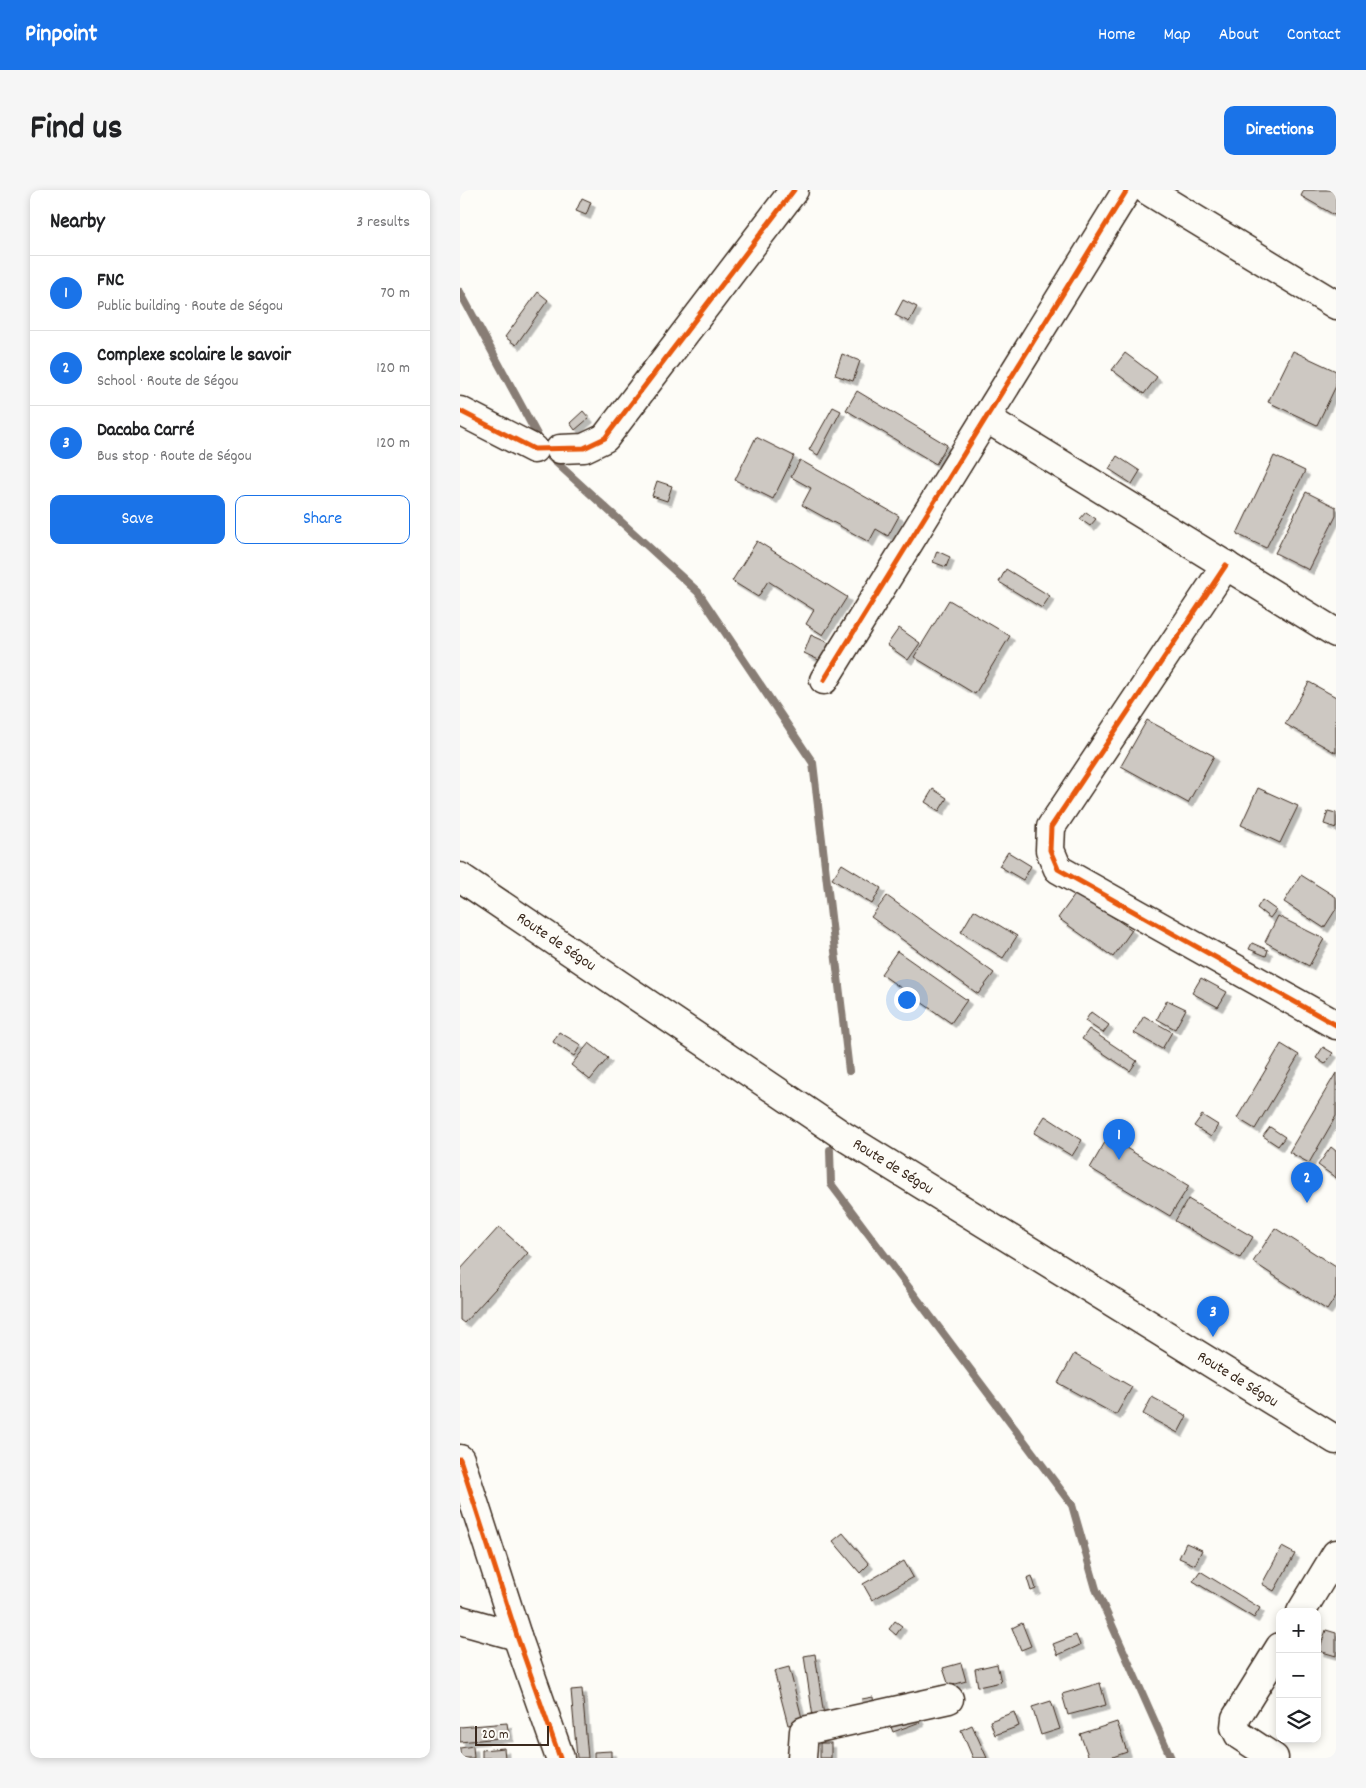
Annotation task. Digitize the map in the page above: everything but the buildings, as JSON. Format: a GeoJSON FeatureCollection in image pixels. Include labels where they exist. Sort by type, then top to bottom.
{"type":"FeatureCollection","features":[{"type":"Feature","properties":{"kind":"main road"},"geometry":{"type":"LineString","coordinates":[[461,419],[547,449],[584,448],[604,438],[794,190]]}},
{"type":"Feature","properties":{"kind":"main road"},"geometry":{"type":"LineString","coordinates":[[824,680],[1127,190]]}},
{"type":"Feature","properties":{"kind":"main road"},"geometry":{"type":"LineString","coordinates":[[1147,190],[1336,305]]}},
{"type":"Feature","properties":{"kind":"main road"},"geometry":{"type":"LineString","coordinates":[[986,418],[1336,633]]}},
{"type":"Feature","properties":{"kind":"main road"},"geometry":{"type":"LineString","coordinates":[[1226,565],[1051,827],[1050,850],[1058,869],[1336,1025]]}},
{"type":"Feature","properties":{"kind":"main road","name":"Route de Ségou"},"geometry":{"type":"LineString","coordinates":[[460,878],[845,1137],[1336,1440]]}},
{"type":"Feature","properties":{"kind":"main road"},"geometry":{"type":"LineString","coordinates":[[460,1459],[517,1636],[560,1758]]}},
{"type":"Feature","properties":{"kind":"main road"},"geometry":{"type":"LineString","coordinates":[[1303,1608],[1336,1554]]}},
{"type":"Feature","properties":{"kind":"main road"},"geometry":{"type":"LineString","coordinates":[[460,1620],[517,1636]]}},
{"type":"Feature","properties":{"kind":"main road"},"geometry":{"type":"LineString","coordinates":[[1274,1758],[1239,1735],[1235,1727],[1236,1718],[1276,1653]]}},
{"type":"Feature","properties":{"kind":"main road"},"geometry":{"type":"LineString","coordinates":[[802,1758],[804,1731],[949,1699]]}},
{"type":"Feature","properties":{"kind":"waterway"},"geometry":{"type":"LineString","coordinates":[[460,292],[548,455],[698,592],[813,763],[849,1071]]}},
{"type":"Feature","properties":{"kind":"waterway"},"geometry":{"type":"LineString","coordinates":[[830,1150],[831,1184],[1072,1505],[1096,1589],[1171,1758]]}},
{"type":"Feature","properties":{"kind":"cycle path"},"geometry":{"type":"LineString","coordinates":[[460,411],[534,449],[584,448],[605,438],[794,190]]}},
{"type":"Feature","properties":{"kind":"cycle path"},"geometry":{"type":"LineString","coordinates":[[824,680],[1127,190]]}},
{"type":"Feature","properties":{"kind":"cycle path"},"geometry":{"type":"LineString","coordinates":[[1226,565],[1051,827],[1050,850],[1058,869],[1336,1025]]}},
{"type":"Feature","properties":{"kind":"cycle path"},"geometry":{"type":"LineString","coordinates":[[460,1459],[517,1636],[560,1758]]}},
{"type":"Feature","properties":{"kind":"place","name":"FNC"},"geometry":{"type":"Point","coordinates":[1119,1160]}},
{"type":"Feature","properties":{"kind":"place","name":"Complexe scolaire le savoir"},"geometry":{"type":"Point","coordinates":[1307,1203]}},
{"type":"Feature","properties":{"kind":"place","name":"Dacaba Carré"},"geometry":{"type":"Point","coordinates":[1213,1337]}}]}
